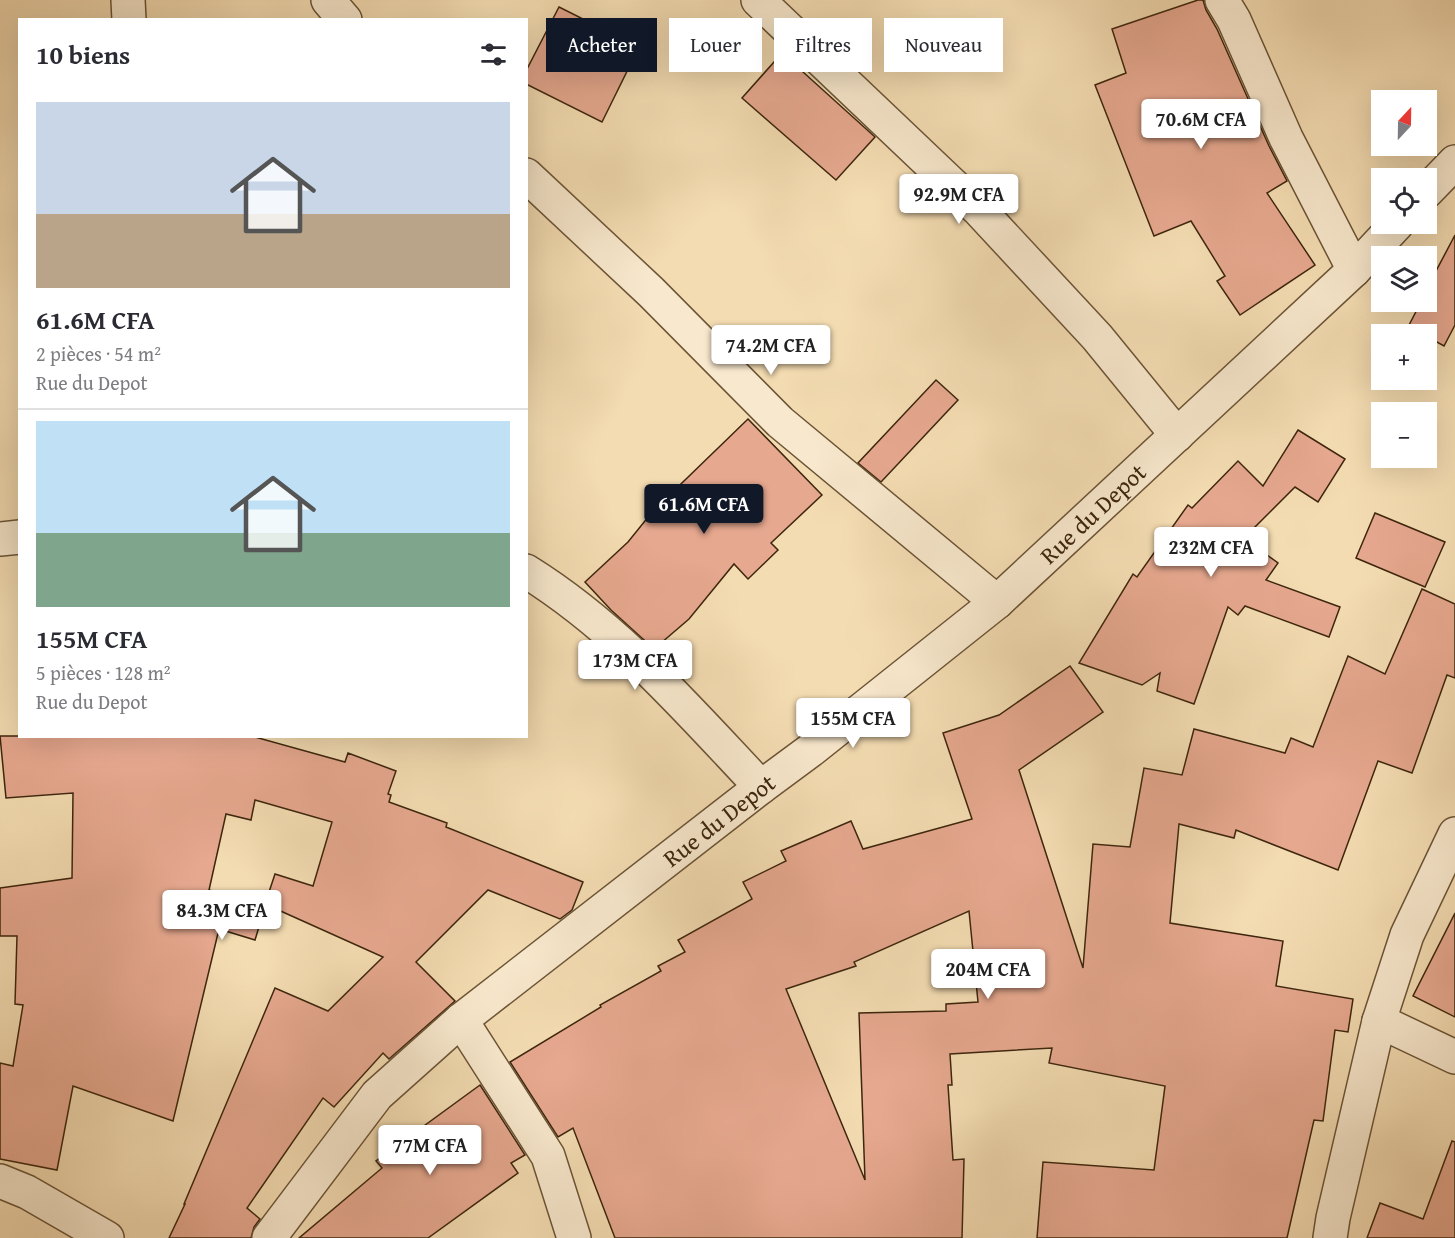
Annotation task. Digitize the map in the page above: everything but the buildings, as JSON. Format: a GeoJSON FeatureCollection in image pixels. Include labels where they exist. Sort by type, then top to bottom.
{"type":"FeatureCollection","features":[{"type":"Feature","properties":{"kind":"street"},"geometry":{"type":"LineString","coordinates":[[128,0],[129,18]]}},
{"type":"Feature","properties":{"kind":"street"},"geometry":{"type":"LineString","coordinates":[[327,0],[343,18]]}},
{"type":"Feature","properties":{"kind":"street"},"geometry":{"type":"LineString","coordinates":[[758,0],[979,210],[1097,337],[1177,435]]}},
{"type":"Feature","properties":{"kind":"street"},"geometry":{"type":"LineString","coordinates":[[1222,0],[1234,20],[1286,138],[1354,270]]}},
{"type":"Feature","properties":{"kind":"street"},"geometry":{"type":"LineString","coordinates":[[1437,181],[1455,162]]}},
{"type":"Feature","properties":{"kind":"street"},"geometry":{"type":"LineString","coordinates":[[528,178],[651,292],[780,422],[997,602]]}},
{"type":"Feature","properties":{"kind":"street","name":"Rue du Depot"},"geometry":{"type":"LineString","coordinates":[[269,1238],[377,1095],[461,1020],[811,750],[997,602],[1354,270],[1388,234]]}},
{"type":"Feature","properties":{"kind":"street"},"geometry":{"type":"LineString","coordinates":[[0,539],[18,537]]}},
{"type":"Feature","properties":{"kind":"street"},"geometry":{"type":"LineString","coordinates":[[528,572],[549,585],[639,659],[761,787]]}},
{"type":"Feature","properties":{"kind":"street"},"geometry":{"type":"LineString","coordinates":[[1330,1238],[1379,1021],[1407,935],[1455,834]]}},
{"type":"Feature","properties":{"kind":"street"},"geometry":{"type":"LineString","coordinates":[[461,1020],[548,1156],[574,1238]]}},
{"type":"Feature","properties":{"kind":"street"},"geometry":{"type":"LineString","coordinates":[[1379,1021],[1455,1057]]}},
{"type":"Feature","properties":{"kind":"street"},"geometry":{"type":"LineString","coordinates":[[0,1181],[27,1192],[106,1238]]}}]}
